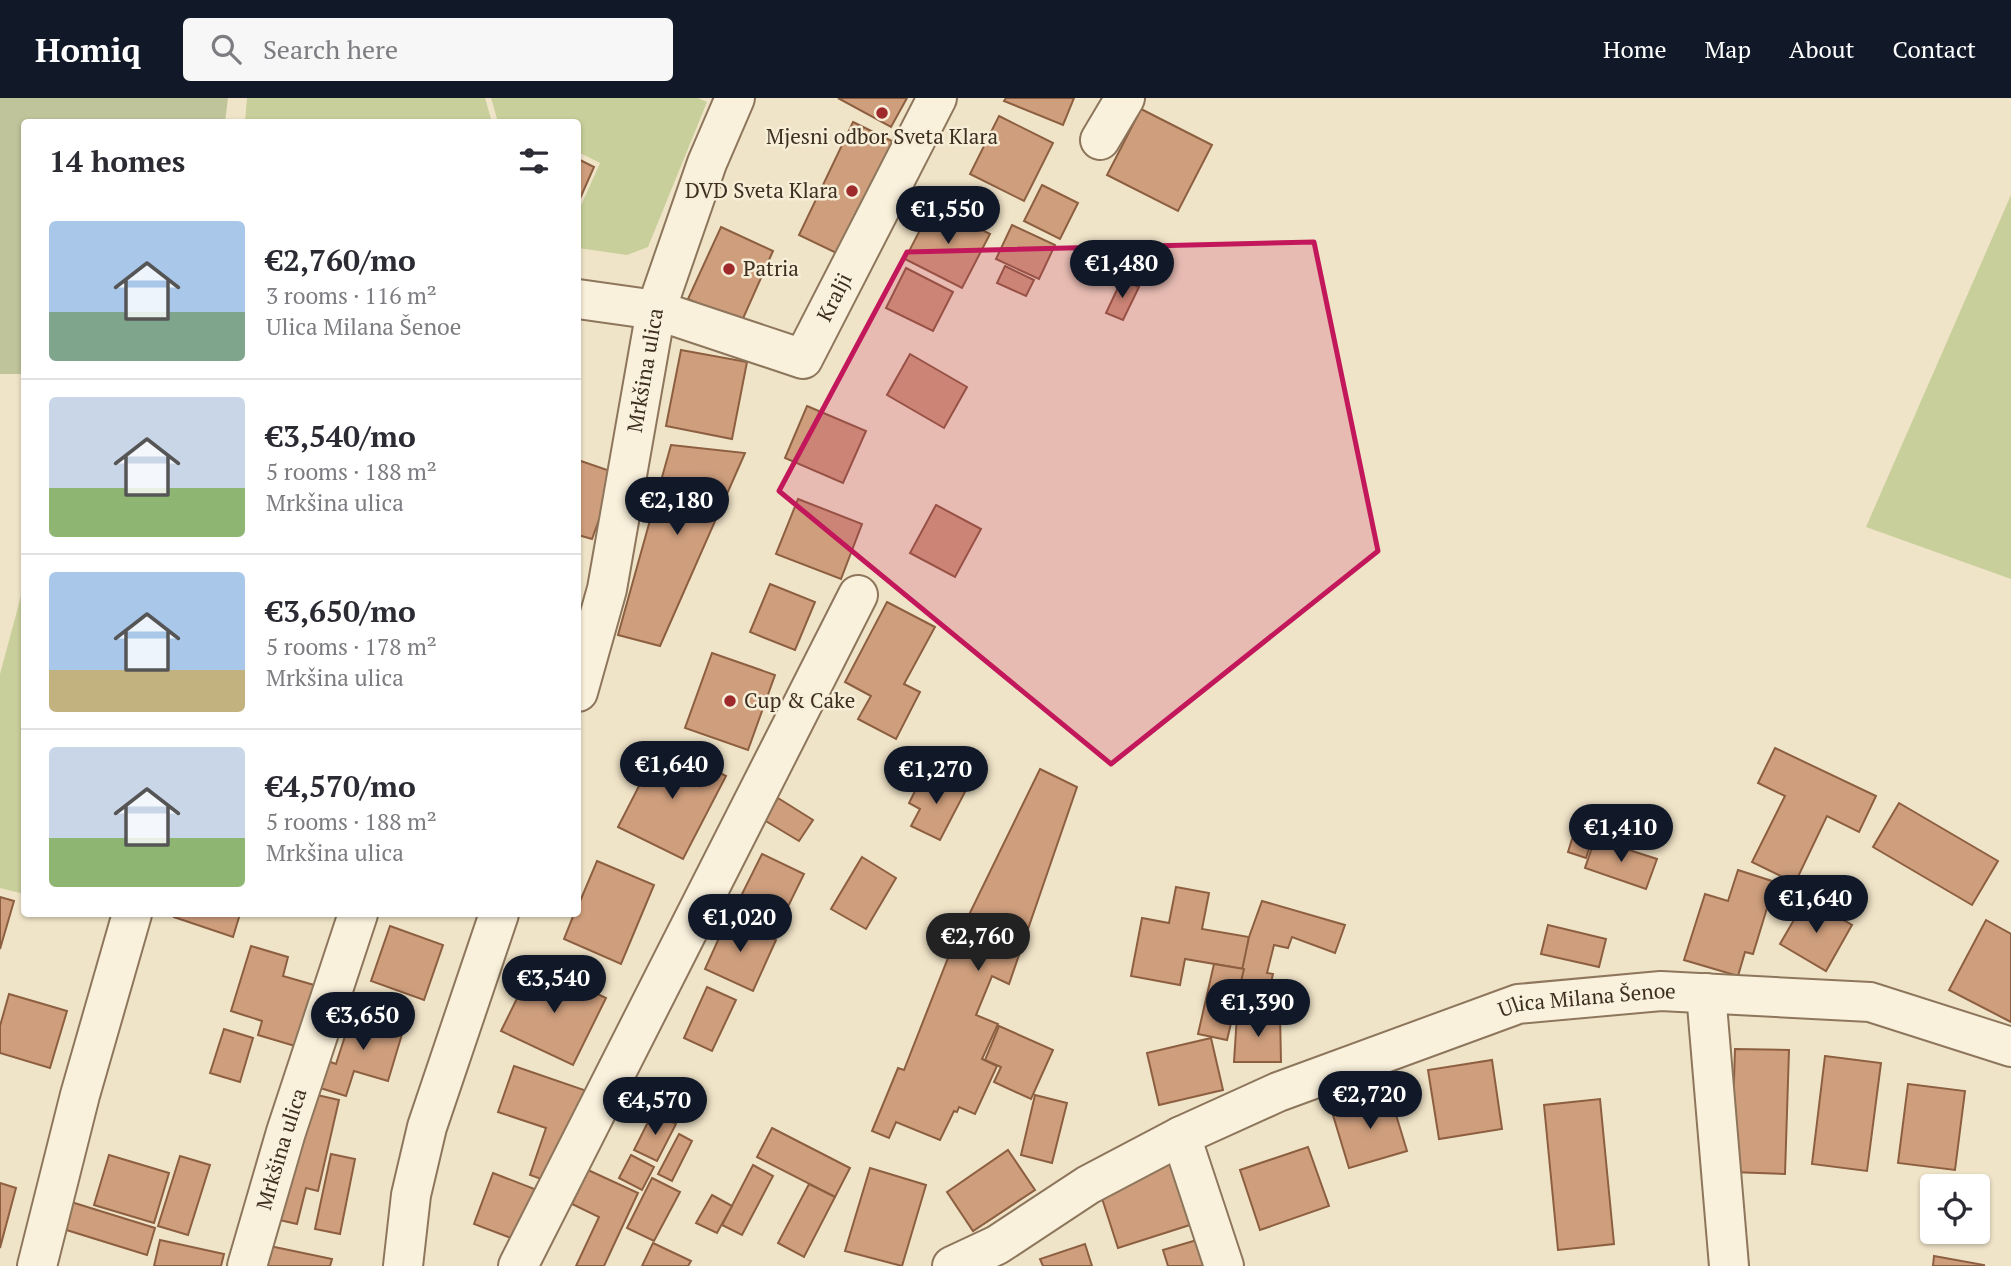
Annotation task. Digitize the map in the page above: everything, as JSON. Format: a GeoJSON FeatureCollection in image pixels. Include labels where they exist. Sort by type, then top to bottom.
{"type":"FeatureCollection","features":[{"type":"Feature","properties":{"kind":"street","name":"Mrkšina ulica"},"geometry":{"type":"LineString","coordinates":[[581,681],[607,589],[656,310],[707,163],[735,98]]}},
{"type":"Feature","properties":{"kind":"street","name":"Kralji"},"geometry":{"type":"LineString","coordinates":[[656,310],[803,359],[937,98]]}},
{"type":"Feature","properties":{"kind":"street"},"geometry":{"type":"LineString","coordinates":[[1100,140],[1125,98]]}},
{"type":"Feature","properties":{"kind":"street"},"geometry":{"type":"LineString","coordinates":[[581,299],[656,310]]}},
{"type":"Feature","properties":{"kind":"street"},"geometry":{"type":"LineString","coordinates":[[518,1266],[858,594]]}},
{"type":"Feature","properties":{"kind":"street"},"geometry":{"type":"LineString","coordinates":[[37,1266],[80,1095],[131,917]]}},
{"type":"Feature","properties":{"kind":"street","name":"Mrkšina ulica"},"geometry":{"type":"LineString","coordinates":[[247,1266],[286,1132],[357,917]]}},
{"type":"Feature","properties":{"kind":"street"},"geometry":{"type":"LineString","coordinates":[[403,1266],[411,1195],[427,1127],[498,917]]}},
{"type":"Feature","properties":{"kind":"street","name":"Ulica Milana Šenoe"},"geometry":{"type":"LineString","coordinates":[[952,1266],[1001,1256],[1088,1185],[1181,1136],[1278,1092],[1518,1004],[1661,992],[1870,1002],[2011,1047]]}},
{"type":"Feature","properties":{"kind":"street"},"geometry":{"type":"LineString","coordinates":[[1706,993],[1730,1266]]}},
{"type":"Feature","properties":{"kind":"street"},"geometry":{"type":"LineString","coordinates":[[1181,1136],[1224,1266]]}},
{"type":"Feature","properties":{"kind":"highlighted area"},"geometry":{"type":"Polygon","coordinates":[[[1314,242],[1378,551],[1111,764],[779,491],[907,252],[1314,242]]]}},
{"type":"Feature","properties":{"kind":"green space"},"geometry":{"type":"Polygon","coordinates":[[[0,98],[228,98],[225,119],[21,119],[21,374],[0,374],[0,98]]]}},
{"type":"Feature","properties":{"kind":"green space"},"geometry":{"type":"Polygon","coordinates":[[[247,98],[485,98],[491,119],[245,119],[247,98]]]}},
{"type":"Feature","properties":{"kind":"green space"},"geometry":{"type":"Polygon","coordinates":[[[491,98],[698,98],[707,102],[648,247],[627,255],[581,248],[581,205],[600,163],[581,154],[581,119],[497,119],[491,98]]]}},
{"type":"Feature","properties":{"kind":"green space"},"geometry":{"type":"Polygon","coordinates":[[[2011,195],[2011,579],[1866,527],[2011,195]]]}},
{"type":"Feature","properties":{"kind":"green space"},"geometry":{"type":"Polygon","coordinates":[[[21,596],[21,893],[0,888],[0,674],[21,596]]]}},
{"type":"Feature","properties":{"kind":"building","name":"Mjesni odbor Sveta Klara"},"geometry":{"type":"Polygon","coordinates":[[[838,98],[907,98],[891,127],[838,98]]]}},
{"type":"Feature","properties":{"kind":"building"},"geometry":{"type":"Polygon","coordinates":[[[1006,98],[1074,98],[1063,125],[1004,101],[1006,98]]]}},
{"type":"Feature","properties":{"kind":"building"},"geometry":{"type":"Polygon","coordinates":[[[1141,109],[1212,145],[1178,211],[1107,175],[1141,109]]]}},
{"type":"Feature","properties":{"kind":"building"},"geometry":{"type":"Polygon","coordinates":[[[999,116],[1053,143],[1024,201],[970,174],[999,116]]]}},
{"type":"Feature","properties":{"kind":"building","name":"DVD Sveta Klara"},"geometry":{"type":"Polygon","coordinates":[[[853,122],[904,147],[851,260],[799,235],[853,122]]]}},
{"type":"Feature","properties":{"kind":"building"},"geometry":{"type":"Polygon","coordinates":[[[581,160],[594,167],[581,196],[581,160]]]}},
{"type":"Feature","properties":{"kind":"building"},"geometry":{"type":"Polygon","coordinates":[[[1042,185],[1078,203],[1060,239],[1024,221],[1042,185]]]}},
{"type":"Feature","properties":{"kind":"building"},"geometry":{"type":"Polygon","coordinates":[[[933,205],[990,234],[962,288],[905,259],[933,205]]]}},
{"type":"Feature","properties":{"kind":"building"},"geometry":{"type":"Polygon","coordinates":[[[1012,225],[1055,245],[1039,279],[996,259],[1012,225]]]}},
{"type":"Feature","properties":{"kind":"building"},"geometry":{"type":"Polygon","coordinates":[[[721,227],[773,251],[741,323],[688,299],[721,227]]]}},
{"type":"Feature","properties":{"kind":"building"},"geometry":{"type":"Polygon","coordinates":[[[1005,266],[1034,280],[1026,296],[997,283],[1005,266]]]}},
{"type":"Feature","properties":{"kind":"building"},"geometry":{"type":"Polygon","coordinates":[[[906,268],[953,292],[933,331],[886,308],[906,268]]]}},
{"type":"Feature","properties":{"kind":"building"},"geometry":{"type":"Polygon","coordinates":[[[1122,279],[1139,287],[1123,320],[1106,313],[1122,279]]]}},
{"type":"Feature","properties":{"kind":"building"},"geometry":{"type":"Polygon","coordinates":[[[681,350],[747,362],[732,439],[666,426],[681,350]]]}},
{"type":"Feature","properties":{"kind":"building"},"geometry":{"type":"Polygon","coordinates":[[[910,354],[967,387],[944,428],[887,395],[910,354]]]}},
{"type":"Feature","properties":{"kind":"building"},"geometry":{"type":"Polygon","coordinates":[[[807,406],[866,431],[843,483],[785,458],[807,406]]]}},
{"type":"Feature","properties":{"kind":"building"},"geometry":{"type":"Polygon","coordinates":[[[671,445],[745,453],[660,646],[618,635],[671,445]]]}},
{"type":"Feature","properties":{"kind":"building"},"geometry":{"type":"Polygon","coordinates":[[[581,461],[616,473],[592,539],[581,536],[581,461]]]}},
{"type":"Feature","properties":{"kind":"building"},"geometry":{"type":"Polygon","coordinates":[[[798,499],[862,524],[841,579],[776,554],[798,499]]]}},
{"type":"Feature","properties":{"kind":"building"},"geometry":{"type":"Polygon","coordinates":[[[936,505],[981,529],[955,577],[910,553],[936,505]]]}},
{"type":"Feature","properties":{"kind":"building"},"geometry":{"type":"Polygon","coordinates":[[[770,584],[815,602],[795,650],[750,632],[770,584]]]}},
{"type":"Feature","properties":{"kind":"building"},"geometry":{"type":"Polygon","coordinates":[[[887,602],[935,627],[904,684],[920,692],[896,739],[858,719],[871,696],[845,682],[887,602]]]}},
{"type":"Feature","properties":{"kind":"building"},"geometry":{"type":"Polygon","coordinates":[[[712,653],[775,675],[748,750],[685,728],[712,653]]]}},
{"type":"Feature","properties":{"kind":"building"},"geometry":{"type":"Polygon","coordinates":[[[661,743],[726,776],[683,859],[618,827],[661,743]]]}},
{"type":"Feature","properties":{"kind":"building"},"geometry":{"type":"Polygon","coordinates":[[[1775,748],[1876,796],[1859,832],[1827,816],[1795,883],[1752,862],[1785,796],[1758,783],[1775,748]]]}},
{"type":"Feature","properties":{"kind":"building"},"geometry":{"type":"Polygon","coordinates":[[[1040,769],[1077,787],[1009,984],[992,976],[976,1015],[998,1024],[982,1059],[997,1066],[975,1114],[959,1107],[957,1112],[954,1111],[940,1140],[896,1122],[889,1138],[872,1131],[898,1068],[904,1070],[948,958],[1040,769]]]}},
{"type":"Feature","properties":{"kind":"building"},"geometry":{"type":"Polygon","coordinates":[[[938,775],[966,790],[940,840],[911,826],[920,809],[909,803],[918,785],[930,791],[938,775]]]}},
{"type":"Feature","properties":{"kind":"building"},"geometry":{"type":"Polygon","coordinates":[[[778,798],[813,820],[799,841],[764,820],[778,798]]]}},
{"type":"Feature","properties":{"kind":"building"},"geometry":{"type":"Polygon","coordinates":[[[1899,803],[1998,861],[1972,905],[1873,847],[1899,803]]]}},
{"type":"Feature","properties":{"kind":"building"},"geometry":{"type":"Polygon","coordinates":[[[1573,836],[1591,843],[1586,858],[1568,852],[1573,836]]]}},
{"type":"Feature","properties":{"kind":"building"},"geometry":{"type":"Polygon","coordinates":[[[1595,839],[1657,859],[1646,889],[1585,868],[1595,839]]]}},
{"type":"Feature","properties":{"kind":"building"},"geometry":{"type":"Polygon","coordinates":[[[762,854],[804,874],[777,929],[735,908],[762,854]]]}},
{"type":"Feature","properties":{"kind":"building"},"geometry":{"type":"Polygon","coordinates":[[[862,857],[896,878],[866,929],[831,909],[862,857]]]}},
{"type":"Feature","properties":{"kind":"building"},"geometry":{"type":"Polygon","coordinates":[[[597,861],[654,885],[621,964],[564,939],[573,917],[581,917],[581,899],[597,861]]]}},
{"type":"Feature","properties":{"kind":"building"},"geometry":{"type":"Polygon","coordinates":[[[1738,870],[1775,882],[1753,954],[1745,952],[1738,976],[1684,960],[1705,894],[1728,901],[1738,870]]]}},
{"type":"Feature","properties":{"kind":"building"},"geometry":{"type":"Polygon","coordinates":[[[1176,887],[1209,893],[1202,929],[1249,937],[1244,969],[1185,959],[1180,985],[1131,976],[1142,918],[1169,923],[1176,887]]]}},
{"type":"Feature","properties":{"kind":"building"},"geometry":{"type":"Polygon","coordinates":[[[0,897],[14,901],[0,949],[0,897]]]}},
{"type":"Feature","properties":{"kind":"building"},"geometry":{"type":"Polygon","coordinates":[[[1806,899],[1852,925],[1826,971],[1780,944],[1806,899]]]}},
{"type":"Feature","properties":{"kind":"building"},"geometry":{"type":"Polygon","coordinates":[[[1262,901],[1345,925],[1335,953],[1292,937],[1288,948],[1274,945],[1267,973],[1273,974],[1264,1012],[1234,1008],[1249,937],[1262,901]]]}},
{"type":"Feature","properties":{"kind":"building"},"geometry":{"type":"Polygon","coordinates":[[[174,917],[239,917],[233,937],[174,917]]]}},
{"type":"Feature","properties":{"kind":"building"},"geometry":{"type":"Polygon","coordinates":[[[728,918],[776,940],[753,991],[705,969],[728,918]]]}},
{"type":"Feature","properties":{"kind":"building"},"geometry":{"type":"Polygon","coordinates":[[[1986,920],[2011,934],[2011,1022],[1949,990],[1986,920]]]}},
{"type":"Feature","properties":{"kind":"building"},"geometry":{"type":"Polygon","coordinates":[[[1548,925],[1606,939],[1599,967],[1541,954],[1548,925]]]}},
{"type":"Feature","properties":{"kind":"building"},"geometry":{"type":"Polygon","coordinates":[[[390,926],[443,945],[424,1000],[371,981],[390,926]]]}},
{"type":"Feature","properties":{"kind":"building"},"geometry":{"type":"Polygon","coordinates":[[[251,946],[288,957],[283,976],[314,985],[295,1046],[258,1035],[262,1021],[231,1011],[251,946]]]}},
{"type":"Feature","properties":{"kind":"building"},"geometry":{"type":"Polygon","coordinates":[[[534,964],[606,998],[573,1065],[501,1031],[534,964]]]}},
{"type":"Feature","properties":{"kind":"building"},"geometry":{"type":"Polygon","coordinates":[[[1214,964],[1244,969],[1227,1040],[1198,1034],[1214,964]]]}},
{"type":"Feature","properties":{"kind":"building"},"geometry":{"type":"Polygon","coordinates":[[[707,987],[736,1000],[712,1051],[684,1038],[707,987]]]}},
{"type":"Feature","properties":{"kind":"building"},"geometry":{"type":"Polygon","coordinates":[[[9,994],[67,1011],[50,1068],[0,1053],[0,1026],[9,994]]]}},
{"type":"Feature","properties":{"kind":"building"},"geometry":{"type":"Polygon","coordinates":[[[354,1008],[405,1024],[388,1081],[354,1071],[346,1096],[317,1087],[325,1060],[336,1064],[354,1008]]]}},
{"type":"Feature","properties":{"kind":"building"},"geometry":{"type":"Polygon","coordinates":[[[1280,1014],[1281,1062],[1234,1062],[1237,1015],[1280,1014]]]}},
{"type":"Feature","properties":{"kind":"building"},"geometry":{"type":"Polygon","coordinates":[[[999,1026],[1053,1050],[1031,1099],[994,1082],[1001,1067],[985,1060],[999,1026]]]}},
{"type":"Feature","properties":{"kind":"building"},"geometry":{"type":"Polygon","coordinates":[[[224,1029],[253,1038],[240,1082],[210,1073],[224,1029]]]}},
{"type":"Feature","properties":{"kind":"building"},"geometry":{"type":"Polygon","coordinates":[[[1211,1038],[1223,1090],[1159,1105],[1147,1053],[1211,1038]]]}},
{"type":"Feature","properties":{"kind":"building"},"geometry":{"type":"Polygon","coordinates":[[[1735,1049],[1789,1050],[1785,1174],[1731,1172],[1735,1049]]]}},
{"type":"Feature","properties":{"kind":"building"},"geometry":{"type":"Polygon","coordinates":[[[1825,1056],[1881,1063],[1867,1171],[1812,1164],[1825,1056]]]}},
{"type":"Feature","properties":{"kind":"building"},"geometry":{"type":"Polygon","coordinates":[[[1492,1060],[1502,1129],[1439,1139],[1428,1070],[1492,1060]]]}},
{"type":"Feature","properties":{"kind":"building"},"geometry":{"type":"Polygon","coordinates":[[[514,1066],[587,1091],[555,1184],[530,1175],[546,1128],[498,1112],[514,1066]]]}},
{"type":"Feature","properties":{"kind":"building"},"geometry":{"type":"Polygon","coordinates":[[[1908,1084],[1965,1091],[1955,1170],[1898,1163],[1908,1084]]]}},
{"type":"Feature","properties":{"kind":"building"},"geometry":{"type":"Polygon","coordinates":[[[304,1092],[339,1100],[318,1191],[306,1188],[297,1224],[275,1219],[304,1092]]]}},
{"type":"Feature","properties":{"kind":"building"},"geometry":{"type":"Polygon","coordinates":[[[1035,1095],[1067,1103],[1052,1163],[1021,1155],[1035,1095]]]}},
{"type":"Feature","properties":{"kind":"building"},"geometry":{"type":"Polygon","coordinates":[[[1390,1095],[1407,1151],[1349,1168],[1332,1112],[1390,1095]]]}},
{"type":"Feature","properties":{"kind":"building"},"geometry":{"type":"Polygon","coordinates":[[[1600,1099],[1614,1244],[1558,1250],[1544,1105],[1600,1099]]]}},
{"type":"Feature","properties":{"kind":"building"},"geometry":{"type":"Polygon","coordinates":[[[653,1112],[676,1124],[657,1161],[634,1150],[653,1112]]]}},
{"type":"Feature","properties":{"kind":"building"},"geometry":{"type":"Polygon","coordinates":[[[772,1128],[850,1168],[835,1197],[757,1157],[772,1128]]]}},
{"type":"Feature","properties":{"kind":"building"},"geometry":{"type":"Polygon","coordinates":[[[679,1134],[692,1141],[672,1181],[658,1174],[679,1134]]]}},
{"type":"Feature","properties":{"kind":"building"},"geometry":{"type":"Polygon","coordinates":[[[1308,1147],[1329,1206],[1260,1230],[1240,1170],[1308,1147]]]}},
{"type":"Feature","properties":{"kind":"building"},"geometry":{"type":"Polygon","coordinates":[[[1008,1150],[1035,1190],[973,1231],[947,1192],[1008,1150]]]}},
{"type":"Feature","properties":{"kind":"building"},"geometry":{"type":"Polygon","coordinates":[[[331,1154],[355,1159],[340,1234],[315,1229],[331,1154]]]}},
{"type":"Feature","properties":{"kind":"building"},"geometry":{"type":"Polygon","coordinates":[[[109,1155],[169,1173],[154,1223],[94,1205],[109,1155]]]}},
{"type":"Feature","properties":{"kind":"building"},"geometry":{"type":"Polygon","coordinates":[[[631,1155],[654,1167],[642,1190],[619,1178],[631,1155]]]}},
{"type":"Feature","properties":{"kind":"building"},"geometry":{"type":"Polygon","coordinates":[[[180,1156],[210,1165],[188,1235],[158,1226],[180,1156]]]}},
{"type":"Feature","properties":{"kind":"building"},"geometry":{"type":"Polygon","coordinates":[[[1176,1161],[1196,1223],[1118,1248],[1098,1186],[1176,1161]]]}},
{"type":"Feature","properties":{"kind":"building"},"geometry":{"type":"Polygon","coordinates":[[[753,1165],[773,1176],[742,1235],[722,1225],[753,1165]]]}},
{"type":"Feature","properties":{"kind":"building"},"geometry":{"type":"Polygon","coordinates":[[[870,1168],[926,1185],[902,1266],[845,1251],[870,1168]]]}},
{"type":"Feature","properties":{"kind":"building"},"geometry":{"type":"Polygon","coordinates":[[[588,1170],[638,1193],[604,1266],[576,1266],[599,1217],[572,1204],[588,1170]]]}},
{"type":"Feature","properties":{"kind":"building"},"geometry":{"type":"Polygon","coordinates":[[[493,1173],[537,1190],[519,1241],[474,1224],[493,1173]]]}},
{"type":"Feature","properties":{"kind":"building"},"geometry":{"type":"Polygon","coordinates":[[[652,1178],[680,1192],[654,1241],[627,1228],[652,1178]]]}},
{"type":"Feature","properties":{"kind":"building"},"geometry":{"type":"Polygon","coordinates":[[[0,1183],[16,1188],[0,1248],[0,1183]]]}},
{"type":"Feature","properties":{"kind":"building"},"geometry":{"type":"Polygon","coordinates":[[[809,1184],[835,1197],[804,1257],[778,1243],[809,1184]]]}},
{"type":"Feature","properties":{"kind":"building"},"geometry":{"type":"Polygon","coordinates":[[[712,1195],[732,1206],[717,1233],[696,1223],[712,1195]]]}},
{"type":"Feature","properties":{"kind":"building"},"geometry":{"type":"Polygon","coordinates":[[[68,1201],[155,1228],[147,1255],[60,1228],[68,1201]]]}},
{"type":"Feature","properties":{"kind":"building"},"geometry":{"type":"Polygon","coordinates":[[[1207,1237],[1216,1266],[1168,1266],[1163,1250],[1207,1237]]]}},
{"type":"Feature","properties":{"kind":"building"},"geometry":{"type":"Polygon","coordinates":[[[160,1240],[224,1254],[221,1266],[154,1266],[160,1240]]]}},
{"type":"Feature","properties":{"kind":"building"},"geometry":{"type":"Polygon","coordinates":[[[653,1243],[691,1261],[688,1266],[642,1266],[653,1243]]]}},
{"type":"Feature","properties":{"kind":"building"},"geometry":{"type":"Polygon","coordinates":[[[1085,1244],[1092,1266],[1043,1266],[1040,1259],[1085,1244]]]}},
{"type":"Feature","properties":{"kind":"building"},"geometry":{"type":"Polygon","coordinates":[[[265,1245],[332,1259],[330,1266],[260,1266],[265,1245]]]}},
{"type":"Feature","properties":{"kind":"building"},"geometry":{"type":"Polygon","coordinates":[[[1934,1256],[1984,1265],[1984,1266],[1933,1266],[1934,1256]]]}},
{"type":"Feature","properties":{"kind":"place","name":"Mjesni odbor Sveta Klara"},"geometry":{"type":"Point","coordinates":[882,113]}},
{"type":"Feature","properties":{"kind":"place","name":"DVD Sveta Klara"},"geometry":{"type":"Point","coordinates":[852,191]}},
{"type":"Feature","properties":{"kind":"place","name":"Patria"},"geometry":{"type":"Point","coordinates":[729,269]}},
{"type":"Feature","properties":{"kind":"place","name":"Cup & Cake"},"geometry":{"type":"Point","coordinates":[730,701]}}]}
